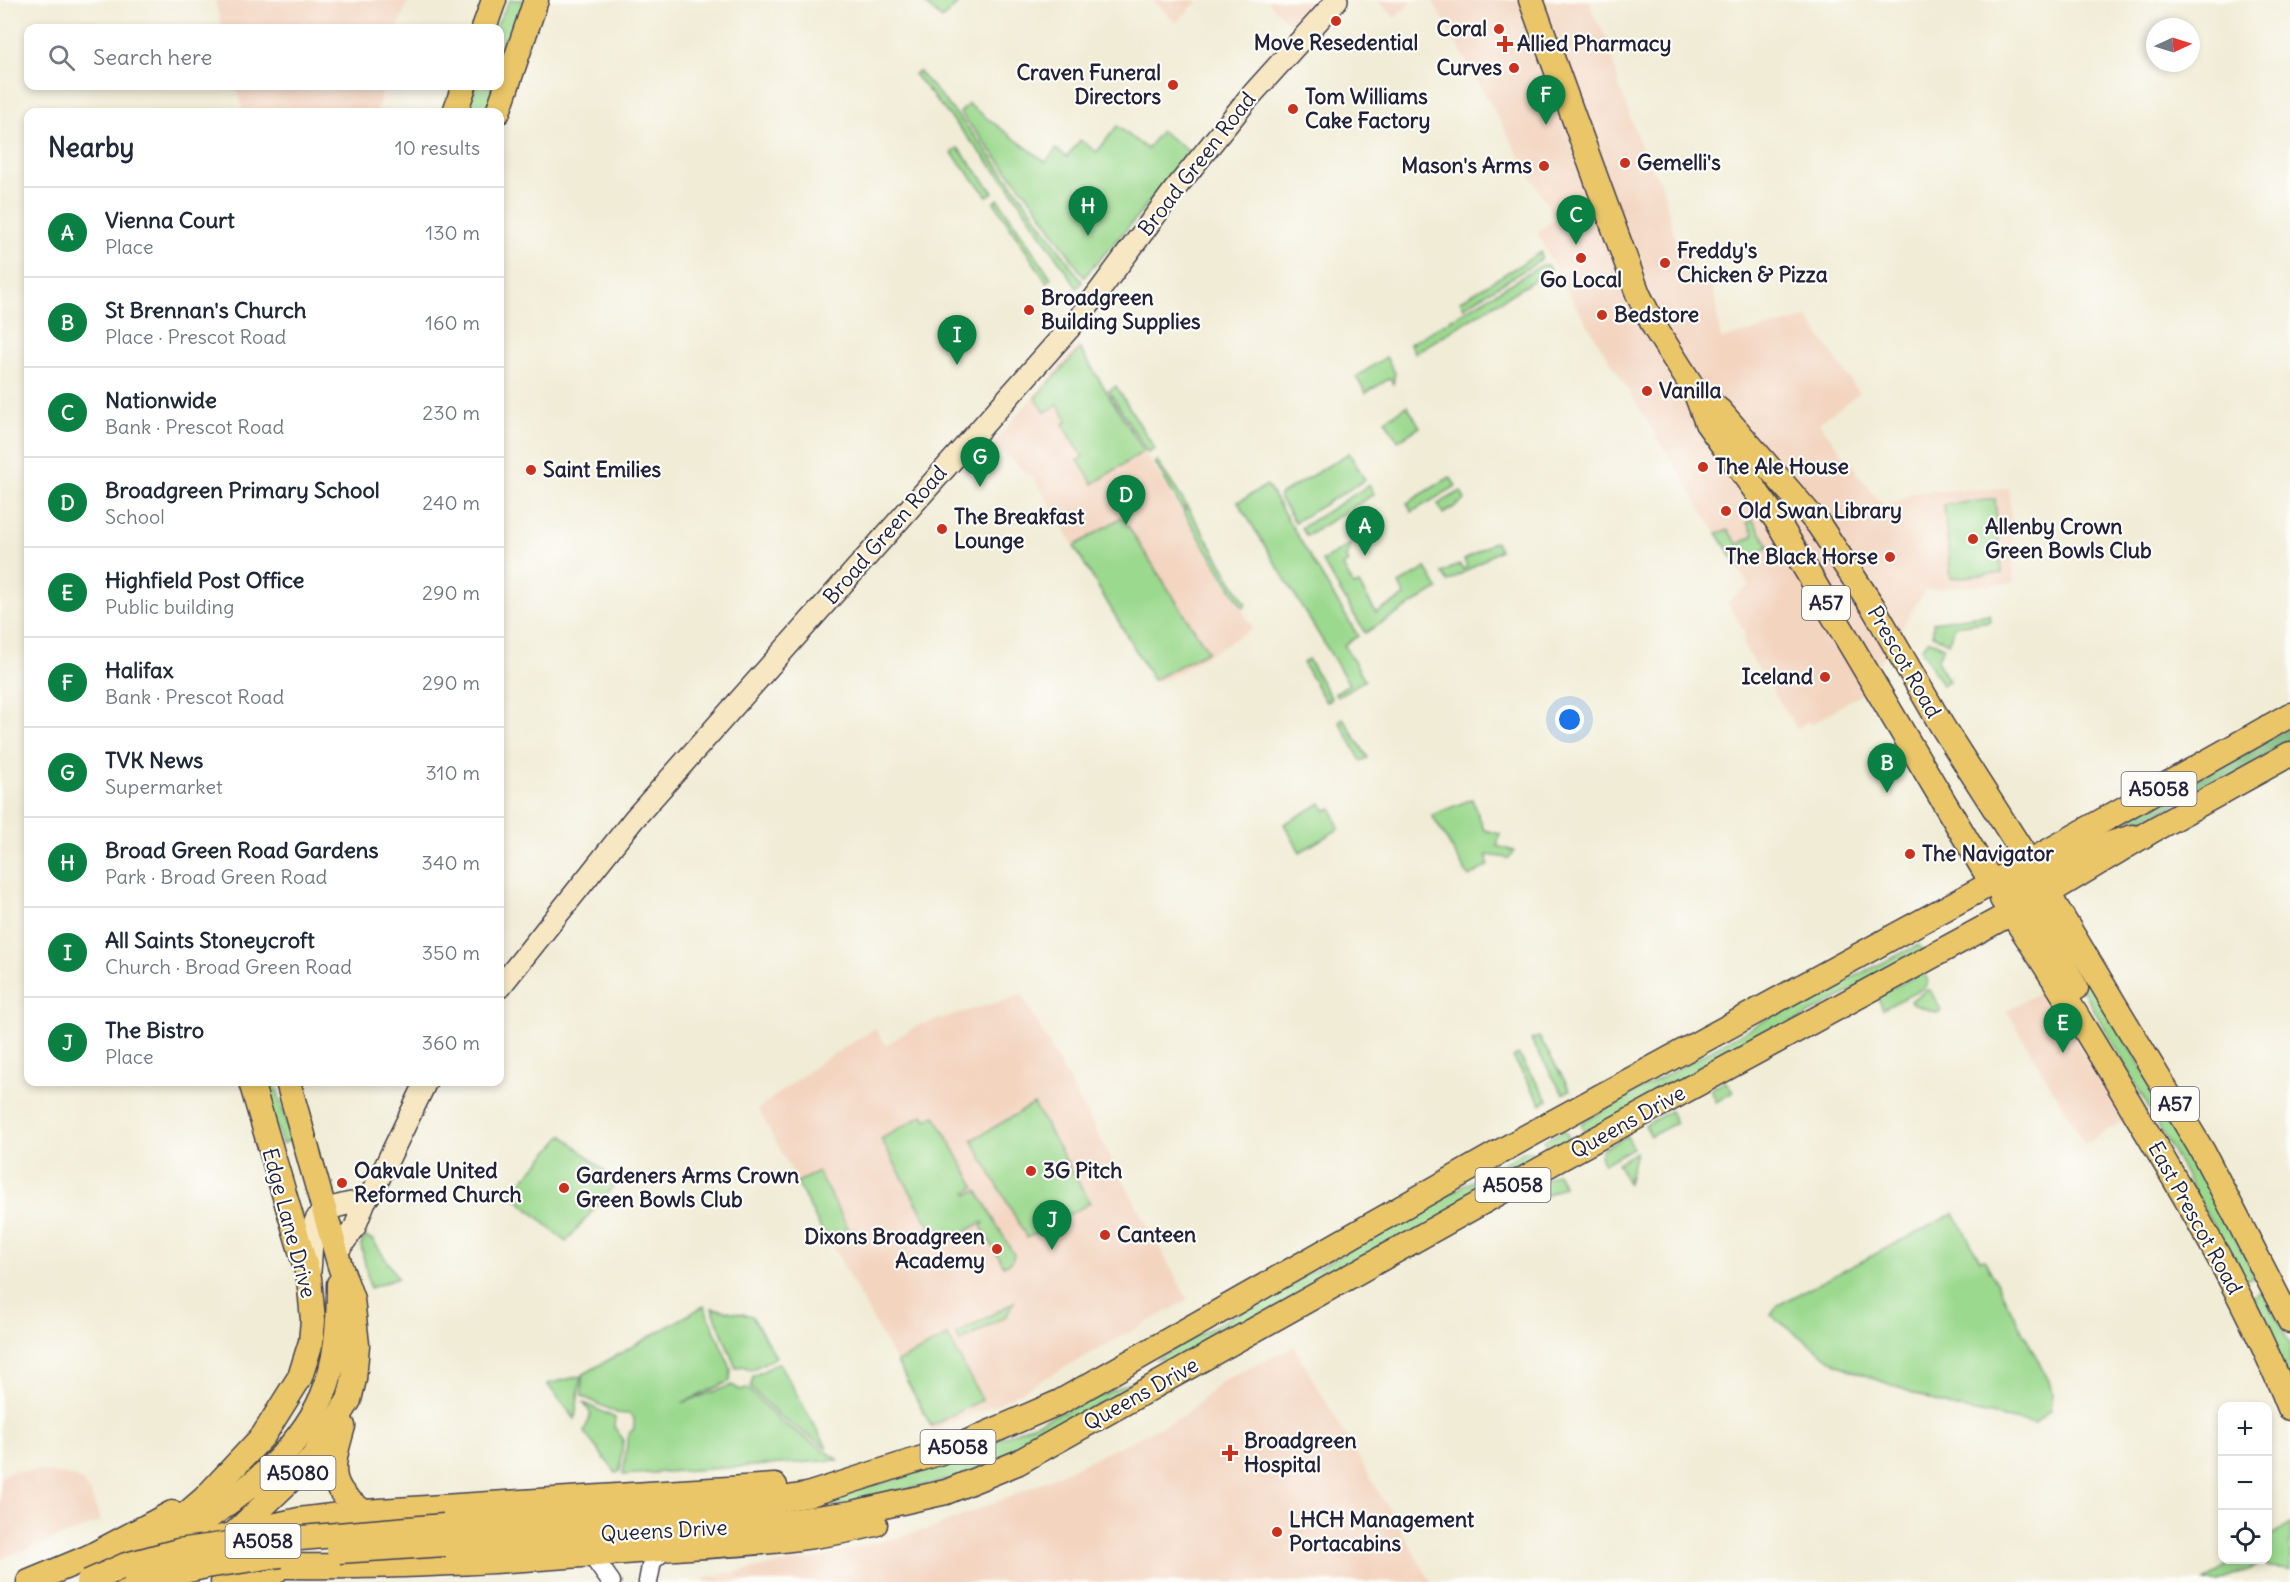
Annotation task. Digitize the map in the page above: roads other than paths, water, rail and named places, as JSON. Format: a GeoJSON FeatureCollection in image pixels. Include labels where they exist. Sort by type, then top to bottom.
{"type":"FeatureCollection","features":[{"type":"Feature","properties":{"kind":"main road"},"geometry":{"type":"LineString","coordinates":[[485,24],[494,0]]}},
{"type":"Feature","properties":{"kind":"main road"},"geometry":{"type":"LineString","coordinates":[[499,108],[536,0]]}},
{"type":"Feature","properties":{"kind":"main road","name":"Broad Green Road"},"geometry":{"type":"LineString","coordinates":[[504,982],[634,819],[1083,314],[1175,189],[1247,100],[1336,0]]}},
{"type":"Feature","properties":{"kind":"main road","name":"Prescot Road"},"geometry":{"type":"LineString","coordinates":[[1531,0],[1638,294],[1655,328],[1695,391],[1707,423],[1776,519],[2019,887]]}},
{"type":"Feature","properties":{"kind":"main road"},"geometry":{"type":"LineString","coordinates":[[456,108],[463,90]]}},
{"type":"Feature","properties":{"kind":"main road","name":"Prescot Road"},"geometry":{"type":"LineString","coordinates":[[1695,391],[1720,411],[1819,525],[1873,607],[1942,726],[2019,887]]}},
{"type":"Feature","properties":{"kind":"main road","name":"A5058"},"geometry":{"type":"LineString","coordinates":[[2019,887],[2290,716]]}},
{"type":"Feature","properties":{"kind":"main road","name":"A5058"},"geometry":{"type":"LineString","coordinates":[[2019,887],[2153,830],[2290,754]]}},
{"type":"Feature","properties":{"kind":"main road","name":"Queens Drive"},"geometry":{"type":"LineString","coordinates":[[40,1578],[89,1570],[134,1580],[271,1556],[444,1535],[744,1505],[807,1495],[954,1448],[1059,1402],[1526,1137],[1904,932],[1945,923],[2019,887]]}},
{"type":"Feature","properties":{"kind":"main road","name":"Queens Drive"},"geometry":{"type":"LineString","coordinates":[[88,1582],[126,1565],[178,1551],[229,1544],[444,1535],[767,1526],[853,1513],[946,1492],[1017,1463],[1552,1163],[2019,887]]}},
{"type":"Feature","properties":{"kind":"main road","name":"East Prescot Road"},"geometry":{"type":"LineString","coordinates":[[2019,887],[2115,1077],[2182,1191],[2238,1293],[2290,1408]]}},
{"type":"Feature","properties":{"kind":"main road","name":"East Prescot Road"},"geometry":{"type":"LineString","coordinates":[[2019,887],[2203,1152],[2290,1321]]}},
{"type":"Feature","properties":{"kind":"main road","name":"Edge Lane Drive"},"geometry":{"type":"LineString","coordinates":[[213,1524],[300,1377],[311,1342],[313,1320],[309,1278],[252,1086]]}},
{"type":"Feature","properties":{"kind":"main road","name":"Edge Lane Drive"},"geometry":{"type":"LineString","coordinates":[[134,1580],[147,1548],[213,1524],[312,1459],[350,1400],[356,1365],[356,1319],[289,1086]]}},
{"type":"Feature","properties":{"kind":"main road"},"geometry":{"type":"LineString","coordinates":[[134,1580],[174,1560],[280,1457],[297,1439],[312,1417],[322,1396],[333,1358],[338,1259],[424,1086]]}},
{"type":"Feature","properties":{"kind":"main road"},"geometry":{"type":"LineString","coordinates":[[309,1278],[311,1228],[315,1220],[325,1211],[365,1201]]}},
{"type":"Feature","properties":{"kind":"main road"},"geometry":{"type":"LineString","coordinates":[[350,1400],[333,1470],[338,1490],[351,1504],[364,1512]]}},
{"type":"Feature","properties":{"kind":"main road"},"geometry":{"type":"LineString","coordinates":[[40,1578],[89,1557],[151,1525],[299,1520],[390,1510],[761,1487],[853,1479]]}},
{"type":"Feature","properties":{"kind":"main road"},"geometry":{"type":"LineString","coordinates":[[161,1582],[240,1565],[301,1567],[390,1565],[770,1543],[852,1530],[892,1519],[946,1492]]}},
{"type":"Feature","properties":{"kind":"main road"},"geometry":{"type":"LineString","coordinates":[[390,1510],[378,1516],[372,1524],[371,1535],[375,1554],[390,1565]]}},
{"type":"Feature","properties":{"kind":"main road"},"geometry":{"type":"LineString","coordinates":[[89,1557],[172,1544],[213,1524]]}},
{"type":"Feature","properties":{"kind":"main road"},"geometry":{"type":"LineString","coordinates":[[213,1524],[225,1558],[240,1565]]}},
{"type":"Feature","properties":{"kind":"main road","name":"A5080"},"geometry":{"type":"LineString","coordinates":[[183,1578],[213,1524]]}},
{"type":"Feature","properties":{"kind":"main road"},"geometry":{"type":"LineString","coordinates":[[134,1580],[172,1544]]}},
{"type":"Feature","properties":{"kind":"main road"},"geometry":{"type":"LineString","coordinates":[[223,1582],[301,1567]]}},
{"type":"Feature","properties":{"kind":"street"},"geometry":{"type":"LineString","coordinates":[[648,1582],[652,1561],[666,1549]]}},
{"type":"Feature","properties":{"kind":"street"},"geometry":{"type":"LineString","coordinates":[[591,1554],[611,1582]]}},
{"type":"Feature","properties":{"kind":"place","name":"Move Resedential"},"geometry":{"type":"Point","coordinates":[1336,21]}},
{"type":"Feature","properties":{"kind":"place","name":"Coral"},"geometry":{"type":"Point","coordinates":[1499,29]}},
{"type":"Feature","properties":{"kind":"place","name":"Allied Pharmacy"},"geometry":{"type":"Point","coordinates":[1505,44]}},
{"type":"Feature","properties":{"kind":"place","name":"Curves"},"geometry":{"type":"Point","coordinates":[1514,68]}},
{"type":"Feature","properties":{"kind":"place","name":"Craven Funeral Directors"},"geometry":{"type":"Point","coordinates":[1173,85]}},
{"type":"Feature","properties":{"kind":"place","name":"Tom Williams Cake Factory"},"geometry":{"type":"Point","coordinates":[1293,109]}},
{"type":"Feature","properties":{"kind":"place","name":"Halifax"},"geometry":{"type":"Point","coordinates":[1546,125]}},
{"type":"Feature","properties":{"kind":"place","name":"Gemelli's"},"geometry":{"type":"Point","coordinates":[1625,163]}},
{"type":"Feature","properties":{"kind":"place","name":"Mason's Arms"},"geometry":{"type":"Point","coordinates":[1544,166]}},
{"type":"Feature","properties":{"kind":"place","name":"Broad Green Road Gardens"},"geometry":{"type":"Point","coordinates":[1088,236]}},
{"type":"Feature","properties":{"kind":"place","name":"Nationwide"},"geometry":{"type":"Point","coordinates":[1576,245]}},
{"type":"Feature","properties":{"kind":"place","name":"Go Local"},"geometry":{"type":"Point","coordinates":[1581,258]}},
{"type":"Feature","properties":{"kind":"place","name":"Freddy's Chicken & Pizza"},"geometry":{"type":"Point","coordinates":[1665,263]}},
{"type":"Feature","properties":{"kind":"place","name":"Broadgreen Building Supplies"},"geometry":{"type":"Point","coordinates":[1029,310]}},
{"type":"Feature","properties":{"kind":"place","name":"Bedstore"},"geometry":{"type":"Point","coordinates":[1602,315]}},
{"type":"Feature","properties":{"kind":"place","name":"All Saints Stoneycroft"},"geometry":{"type":"Point","coordinates":[957,365]}},
{"type":"Feature","properties":{"kind":"place","name":"Vanilla"},"geometry":{"type":"Point","coordinates":[1647,391]}},
{"type":"Feature","properties":{"kind":"place","name":"The Ale House"},"geometry":{"type":"Point","coordinates":[1703,467]}},
{"type":"Feature","properties":{"kind":"place","name":"Saint Emilies"},"geometry":{"type":"Point","coordinates":[531,470]}},
{"type":"Feature","properties":{"kind":"place","name":"TVK News"},"geometry":{"type":"Point","coordinates":[980,487]}},
{"type":"Feature","properties":{"kind":"place","name":"Old Swan Library"},"geometry":{"type":"Point","coordinates":[1726,511]}},
{"type":"Feature","properties":{"kind":"place","name":"Broadgreen Primary School"},"geometry":{"type":"Point","coordinates":[1126,525]}},
{"type":"Feature","properties":{"kind":"place","name":"The Breakfast Lounge"},"geometry":{"type":"Point","coordinates":[942,529]}},
{"type":"Feature","properties":{"kind":"place","name":"Allenby Crown Green Bowls Club"},"geometry":{"type":"Point","coordinates":[1973,539]}},
{"type":"Feature","properties":{"kind":"place","name":"Vienna Court"},"geometry":{"type":"Point","coordinates":[1365,556]}},
{"type":"Feature","properties":{"kind":"place","name":"The Black Horse"},"geometry":{"type":"Point","coordinates":[1890,557]}},
{"type":"Feature","properties":{"kind":"place","name":"Iceland"},"geometry":{"type":"Point","coordinates":[1825,677]}},
{"type":"Feature","properties":{"kind":"place","name":"St Brennan's Church"},"geometry":{"type":"Point","coordinates":[1887,793]}},
{"type":"Feature","properties":{"kind":"place","name":"The Navigator"},"geometry":{"type":"Point","coordinates":[1910,854]}},
{"type":"Feature","properties":{"kind":"place","name":"Highfield Post Office"},"geometry":{"type":"Point","coordinates":[2063,1053]}},
{"type":"Feature","properties":{"kind":"place","name":"3G Pitch"},"geometry":{"type":"Point","coordinates":[1031,1171]}},
{"type":"Feature","properties":{"kind":"place","name":"Oakvale United Reformed Church"},"geometry":{"type":"Point","coordinates":[342,1183]}},
{"type":"Feature","properties":{"kind":"place","name":"Gardeners Arms Crown Green Bowls Club"},"geometry":{"type":"Point","coordinates":[564,1188]}},
{"type":"Feature","properties":{"kind":"place","name":"Canteen"},"geometry":{"type":"Point","coordinates":[1105,1235]}},
{"type":"Feature","properties":{"kind":"place","name":"Dixons Broadgreen Academy"},"geometry":{"type":"Point","coordinates":[997,1249]}},
{"type":"Feature","properties":{"kind":"place","name":"The Bistro"},"geometry":{"type":"Point","coordinates":[1052,1250]}},
{"type":"Feature","properties":{"kind":"place","name":"Broadgreen Hospital"},"geometry":{"type":"Point","coordinates":[1230,1453]}},
{"type":"Feature","properties":{"kind":"place","name":"LHCH Management Portacabins"},"geometry":{"type":"Point","coordinates":[1277,1532]}}]}
